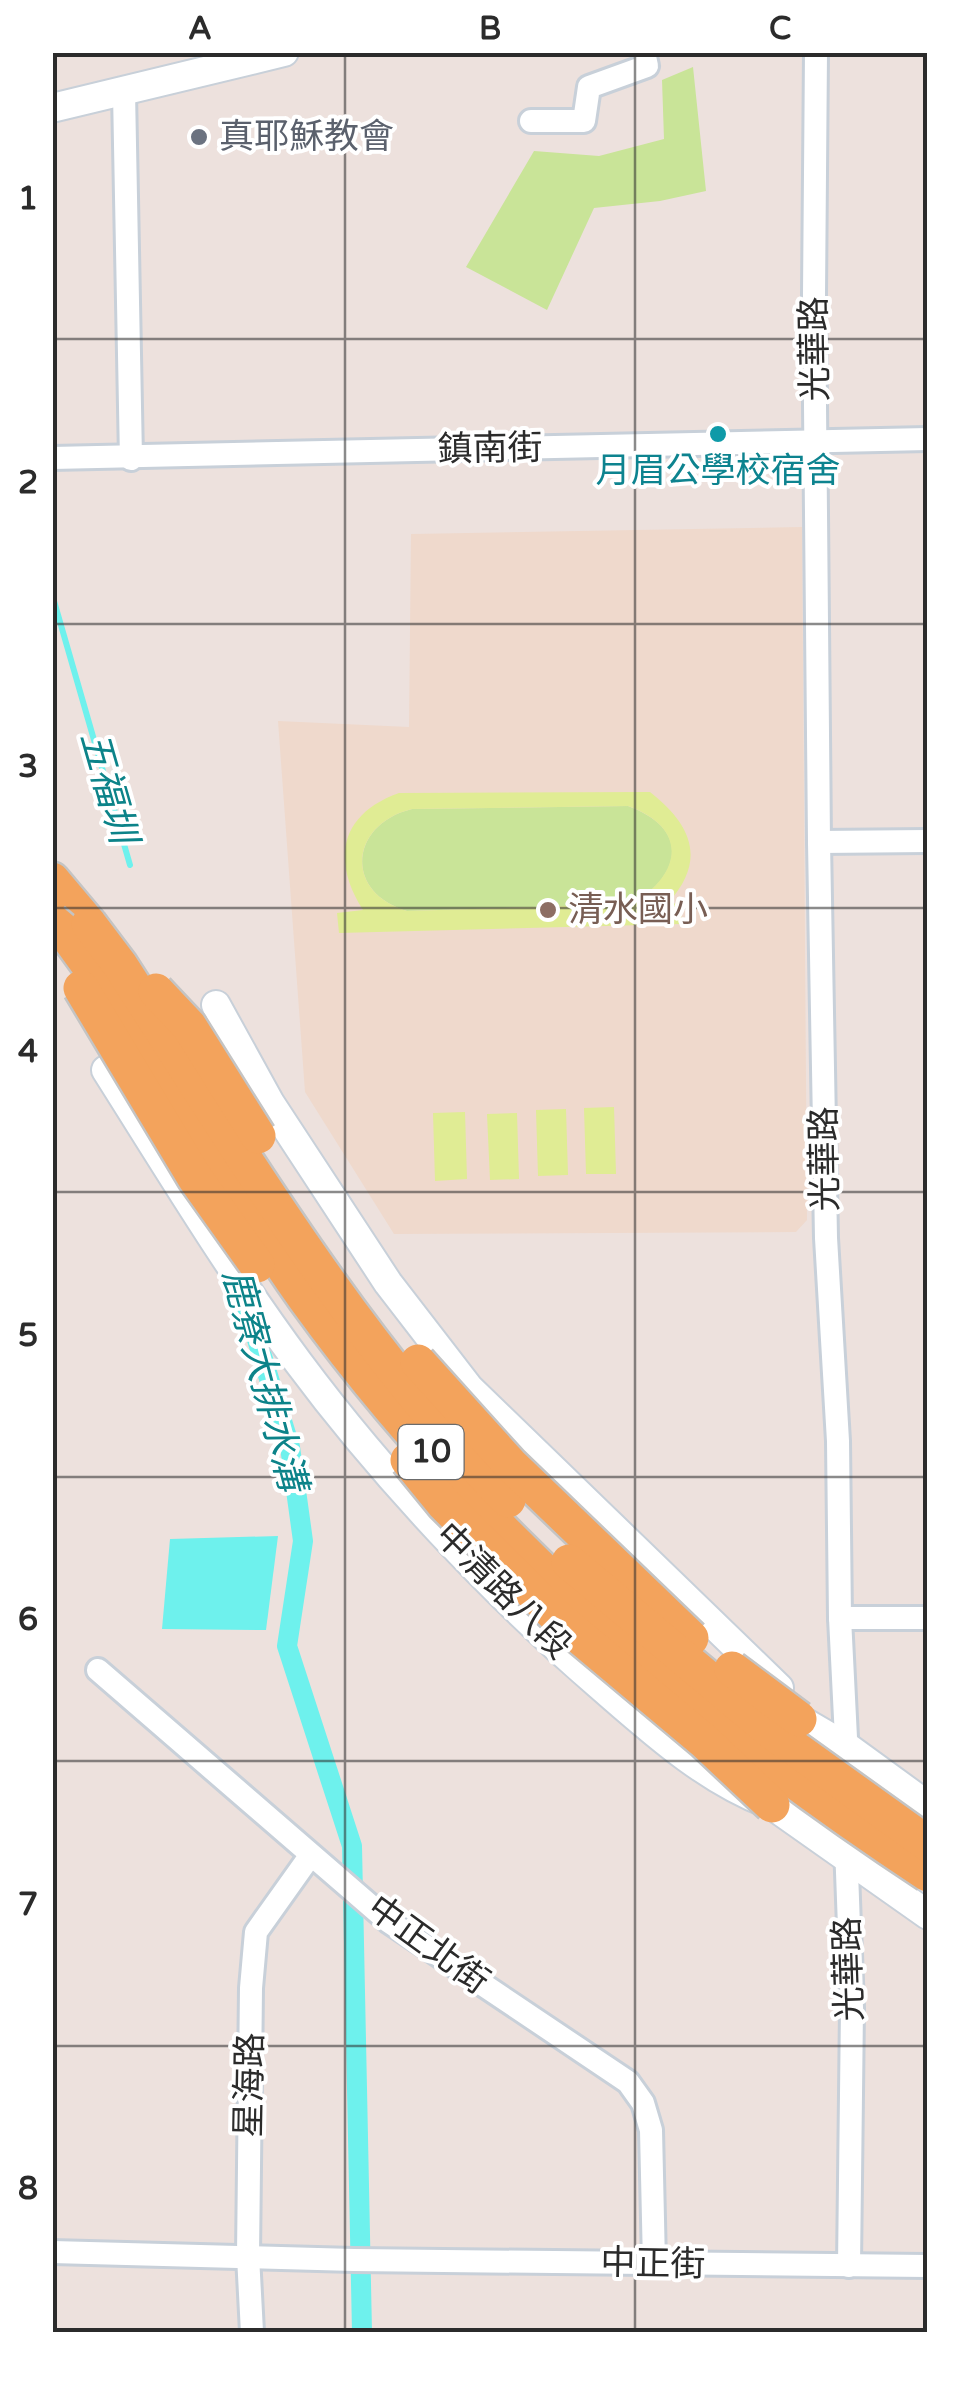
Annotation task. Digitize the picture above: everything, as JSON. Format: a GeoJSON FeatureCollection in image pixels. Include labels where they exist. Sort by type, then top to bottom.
{"type":"FeatureCollection","features":[{"type":"Feature","properties":{"kind":"main road","name":"10"},"geometry":{"type":"LineString","coordinates":[[52,880],[120,965],[307,1254],[411,1392],[492,1484],[598,1588],[772,1732],[928,1844]]}},
{"type":"Feature","properties":{"kind":"main road","name":"10"},"geometry":{"type":"LineString","coordinates":[[52,922],[65,932],[131,1024],[304,1298],[445,1469],[564,1591],[652,1666],[768,1761],[928,1874]]}},
{"type":"Feature","properties":{"kind":"main road"},"geometry":{"type":"LineString","coordinates":[[88,924],[189,1026],[354,1281],[429,1376],[510,1464],[694,1641],[801,1720]]}},
{"type":"Feature","properties":{"kind":"main road"},"geometry":{"type":"LineString","coordinates":[[52,934],[195,1178],[283,1302],[381,1428],[444,1504],[562,1622],[772,1805]]}},
{"type":"Feature","properties":{"kind":"street"},"geometry":{"type":"LineString","coordinates":[[52,108],[284,52]]}},
{"type":"Feature","properties":{"kind":"street"},"geometry":{"type":"LineString","coordinates":[[531,121],[584,121],[589,87],[647,66],[644,52]]}},
{"type":"Feature","properties":{"kind":"street","name":"光華路"},"geometry":{"type":"LineString","coordinates":[[816,52],[819,842],[826,1238],[838,1441],[840,1618],[847,1746],[846,1859],[852,2008],[848,2266]]}},
{"type":"Feature","properties":{"kind":"street"},"geometry":{"type":"LineString","coordinates":[[124,92],[132,459]]}},
{"type":"Feature","properties":{"kind":"street","name":"鎮南街"},"geometry":{"type":"LineString","coordinates":[[52,458],[928,440]]}},
{"type":"Feature","properties":{"kind":"street"},"geometry":{"type":"LineString","coordinates":[[819,842],[928,841]]}},
{"type":"Feature","properties":{"kind":"street"},"geometry":{"type":"LineString","coordinates":[[106,1070],[216,1005],[270,1103],[377,1267],[469,1388],[778,1686],[801,1720],[847,1746],[928,1806]]}},
{"type":"Feature","properties":{"kind":"street","name":"中清路八段"},"geometry":{"type":"LineString","coordinates":[[106,1070],[209,1233],[290,1351],[371,1453],[504,1598],[668,1745],[746,1795],[772,1805],[928,1915]]}},
{"type":"Feature","properties":{"kind":"street"},"geometry":{"type":"LineString","coordinates":[[840,1618],[928,1618]]}},
{"type":"Feature","properties":{"kind":"street","name":"中正北街"},"geometry":{"type":"LineString","coordinates":[[98,1670],[388,1921],[628,2082],[644,2102],[651,2130],[654,2264]]}},
{"type":"Feature","properties":{"kind":"street","name":"星海路"},"geometry":{"type":"LineString","coordinates":[[252,2332],[248,2256],[251,1988],[256,1932],[310,1856]]}},
{"type":"Feature","properties":{"kind":"street"},"geometry":{"type":"LineString","coordinates":[[52,2252],[248,2256]]}},
{"type":"Feature","properties":{"kind":"street","name":"中正街"},"geometry":{"type":"LineString","coordinates":[[248,2256],[928,2266]]}},
{"type":"Feature","properties":{"kind":"shaded area","name":"清水國小"},"geometry":{"type":"Polygon","coordinates":[[[802,527],[807,1220],[796,1232],[394,1234],[305,1092],[278,721],[409,727],[411,534],[802,527]]]}},
{"type":"Feature","properties":{"kind":"green space"},"geometry":{"type":"Polygon","coordinates":[[[693,67],[706,191],[594,208],[547,310],[466,267],[534,151],[599,156],[664,139],[662,80],[693,67]]]}},
{"type":"Feature","properties":{"kind":"green space"},"geometry":{"type":"Polygon","coordinates":[[[650,792],[676,817],[689,844],[688,872],[668,903],[682,904],[681,924],[339,933],[337,913],[363,910],[347,874],[347,841],[353,826],[379,802],[399,793],[650,792]],[[628,806],[412,809],[391,817],[376,829],[366,843],[364,874],[386,902],[407,911],[632,904],[661,879],[672,852],[661,826],[628,806]]]}},
{"type":"Feature","properties":{"kind":"green space"},"geometry":{"type":"Polygon","coordinates":[[[628,806],[662,827],[672,852],[661,879],[632,904],[407,911],[386,902],[364,874],[366,843],[376,829],[391,817],[412,809],[628,806]]]}},
{"type":"Feature","properties":{"kind":"green space"},"geometry":{"type":"Polygon","coordinates":[[[614,1107],[616,1174],[586,1174],[584,1108],[614,1107]]]}},
{"type":"Feature","properties":{"kind":"green space"},"geometry":{"type":"Polygon","coordinates":[[[566,1109],[568,1175],[538,1176],[536,1110],[566,1109]]]}},
{"type":"Feature","properties":{"kind":"green space"},"geometry":{"type":"Polygon","coordinates":[[[465,1112],[467,1179],[435,1181],[433,1113],[465,1112]]]}},
{"type":"Feature","properties":{"kind":"green space"},"geometry":{"type":"Polygon","coordinates":[[[517,1113],[519,1179],[490,1180],[487,1114],[517,1113]]]}},
{"type":"Feature","properties":{"kind":"water"},"geometry":{"type":"Polygon","coordinates":[[[278,1536],[266,1630],[162,1629],[170,1539],[278,1536]]]}},
{"type":"Feature","properties":{"kind":"waterway","name":"五福圳"},"geometry":{"type":"LineString","coordinates":[[52,594],[130,865]]}},
{"type":"Feature","properties":{"kind":"waterway","name":"鹿寮大排水溝"},"geometry":{"type":"LineString","coordinates":[[243,1294],[290,1447],[303,1541],[287,1646],[352,1846],[362,2332]]}},
{"type":"Feature","properties":{"kind":"place","name":"真耶穌教會"},"geometry":{"type":"Point","coordinates":[199,137]}},
{"type":"Feature","properties":{"kind":"place","name":"月眉公學校宿舍"},"geometry":{"type":"Point","coordinates":[718,434]}},
{"type":"Feature","properties":{"kind":"place","name":"清水國小"},"geometry":{"type":"Point","coordinates":[548,910]}}]}
